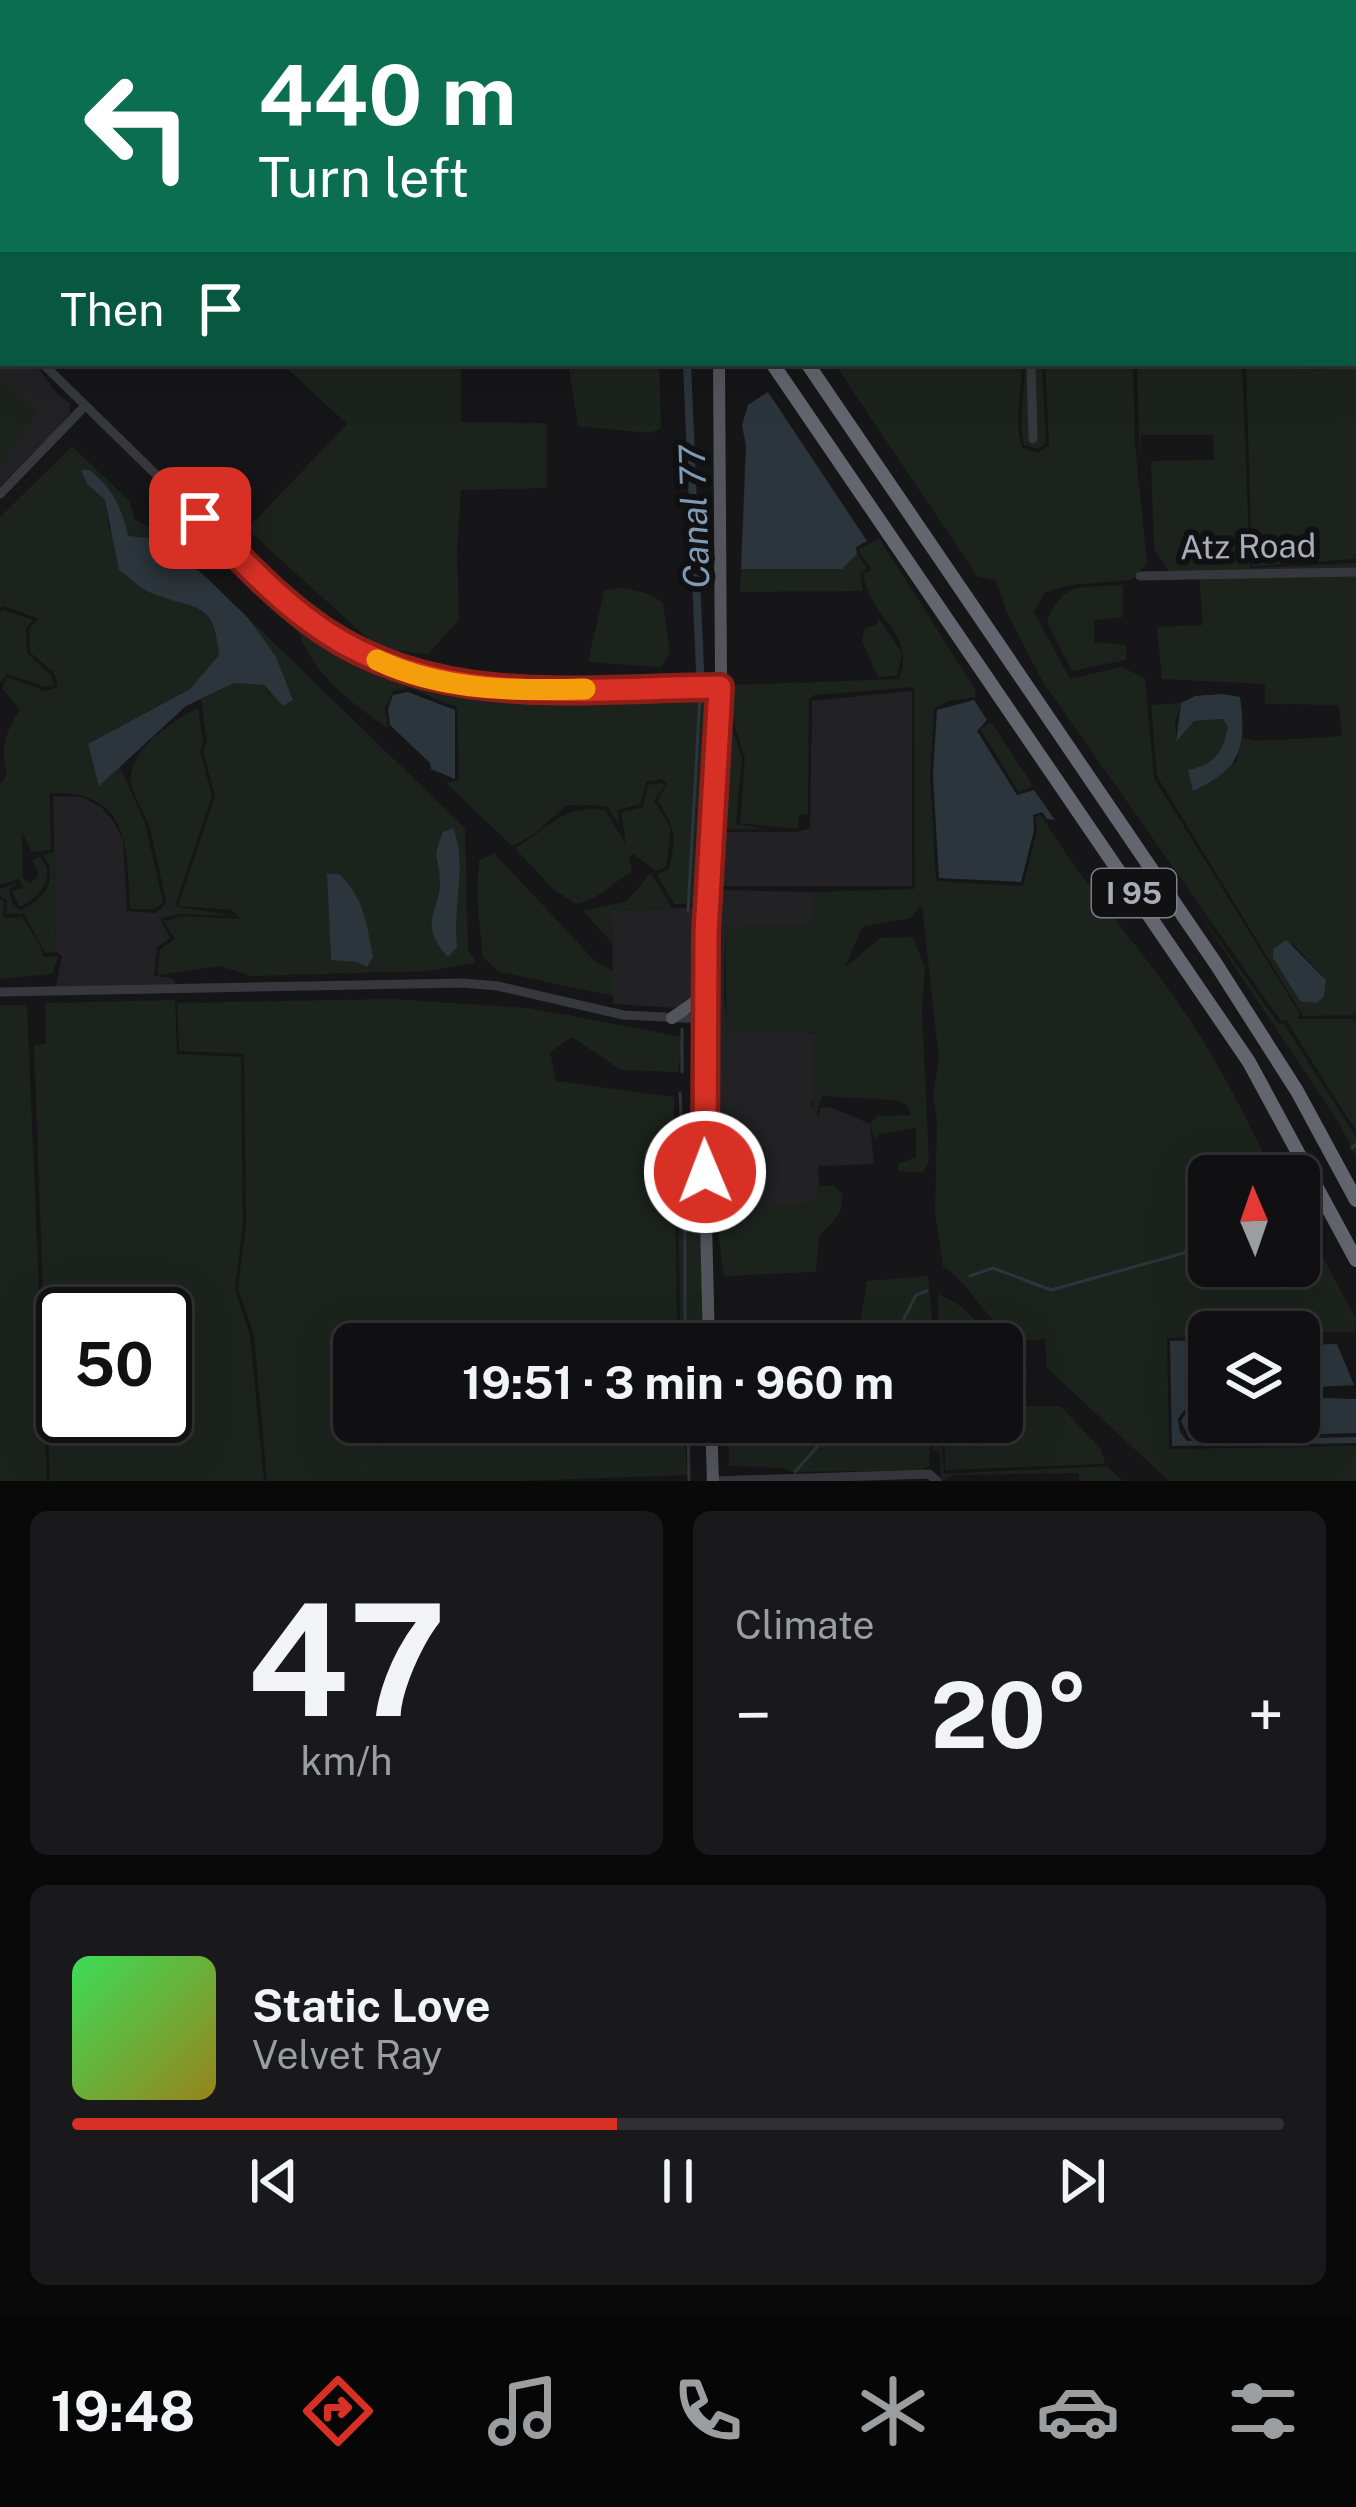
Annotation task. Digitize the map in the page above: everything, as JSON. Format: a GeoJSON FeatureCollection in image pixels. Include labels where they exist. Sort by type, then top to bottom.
{"type":"FeatureCollection","features":[{"type":"Feature","properties":{"kind":"highway","name":"I 95"},"geometry":{"type":"LineString","coordinates":[[774,366],[1249,1062],[1356,1260]]}},
{"type":"Feature","properties":{"kind":"highway","name":"I 95"},"geometry":{"type":"LineString","coordinates":[[809,366],[1216,964],[1297,1090],[1356,1200]]}},
{"type":"Feature","properties":{"kind":"main road"},"geometry":{"type":"LineString","coordinates":[[709,1323],[705,995],[720,687],[719,366]]}},
{"type":"Feature","properties":{"kind":"main road"},"geometry":{"type":"LineString","coordinates":[[672,1018],[705,995]]}},
{"type":"Feature","properties":{"kind":"main road"},"geometry":{"type":"LineString","coordinates":[[712,1443],[713,1481]]}},
{"type":"Feature","properties":{"kind":"street"},"geometry":{"type":"LineString","coordinates":[[45,366],[308,620],[351,648],[442,683],[487,689],[720,687]]}},
{"type":"Feature","properties":{"kind":"street"},"geometry":{"type":"LineString","coordinates":[[1031,366],[1033,439]]}},
{"type":"Feature","properties":{"kind":"street"},"geometry":{"type":"LineString","coordinates":[[0,494],[84,407]]}},
{"type":"Feature","properties":{"kind":"street","name":"Atz Road"},"geometry":{"type":"LineString","coordinates":[[1140,576],[1356,572]]}},
{"type":"Feature","properties":{"kind":"street"},"geometry":{"type":"LineString","coordinates":[[0,992],[463,983],[498,986],[622,1015],[705,1019]]}},
{"type":"Feature","properties":{"kind":"street"},"geometry":{"type":"LineString","coordinates":[[713,1481],[934,1478]]}},
{"type":"Feature","properties":{"kind":"shaded area"},"geometry":{"type":"Polygon","coordinates":[[[0,366],[37,366],[57,394],[70,403],[70,413],[0,486],[0,366]]]}},
{"type":"Feature","properties":{"kind":"shaded area"},"geometry":{"type":"Polygon","coordinates":[[[284,366],[461,366],[461,422],[547,423],[547,488],[461,490],[459,619],[428,655],[377,647],[247,529],[347,424],[284,366]]]}},
{"type":"Feature","properties":{"kind":"shaded area"},"geometry":{"type":"Polygon","coordinates":[[[568,366],[659,366],[661,428],[650,433],[578,426],[568,366]]]}},
{"type":"Feature","properties":{"kind":"shaded area"},"geometry":{"type":"Polygon","coordinates":[[[836,366],[1022,366],[1020,438],[1022,448],[1038,453],[1049,445],[1045,366],[1133,366],[1135,445],[1147,563],[1131,580],[1045,592],[1034,612],[1070,679],[1121,667],[1145,678],[1154,778],[1300,1014],[1297,1019],[1356,1019],[1356,1131],[1286,1020],[1281,1021],[1043,682],[996,581],[977,576],[836,366]]]}},
{"type":"Feature","properties":{"kind":"shaded area"},"geometry":{"type":"Polygon","coordinates":[[[1025,366],[1042,366],[1046,443],[1038,449],[1024,445],[1025,366]]]}},
{"type":"Feature","properties":{"kind":"shaded area"},"geometry":{"type":"Polygon","coordinates":[[[1137,366],[1242,366],[1250,568],[1356,563],[1356,1015],[1303,1016],[1157,776],[1151,705],[1181,703],[1175,723],[1177,741],[1193,721],[1224,719],[1229,727],[1216,756],[1188,771],[1237,762],[1242,738],[1342,736],[1339,705],[1265,704],[1265,684],[1162,679],[1157,627],[1203,625],[1199,576],[1171,574],[1154,549],[1151,461],[1214,460],[1213,435],[1141,435],[1140,461],[1137,366]],[[1293,944],[1273,958],[1300,1001],[1323,976],[1293,944]]]}},
{"type":"Feature","properties":{"kind":"shaded area"},"geometry":{"type":"Polygon","coordinates":[[[1246,366],[1356,366],[1356,559],[1252,566],[1246,366]]]}},
{"type":"Feature","properties":{"kind":"shaded area"},"geometry":{"type":"Polygon","coordinates":[[[0,377],[38,411],[0,467],[0,377]]]}},
{"type":"Feature","properties":{"kind":"shaded area"},"geometry":{"type":"Polygon","coordinates":[[[768,392],[867,541],[856,547],[857,554],[842,569],[741,569],[746,446],[742,425],[748,405],[768,392]]]}},
{"type":"Feature","properties":{"kind":"shaded area"},"geometry":{"type":"Polygon","coordinates":[[[72,446],[130,502],[135,520],[160,532],[206,577],[157,539],[128,537],[115,500],[90,470],[87,484],[105,500],[109,528],[153,595],[202,609],[217,638],[219,655],[190,689],[88,744],[99,785],[120,767],[145,823],[163,902],[155,909],[130,909],[119,827],[96,801],[76,795],[50,793],[51,850],[32,852],[22,832],[23,878],[30,884],[39,874],[32,860],[40,857],[47,872],[34,898],[20,907],[12,891],[23,888],[19,879],[0,885],[0,784],[7,775],[5,741],[20,710],[2,688],[7,677],[46,691],[58,687],[54,673],[30,652],[29,629],[39,619],[0,608],[0,517],[72,446]]]}},
{"type":"Feature","properties":{"kind":"shaded area"},"geometry":{"type":"Polygon","coordinates":[[[81,470],[90,470],[111,492],[128,536],[157,539],[248,618],[275,655],[293,700],[283,706],[264,685],[234,683],[186,706],[99,786],[88,744],[190,689],[219,655],[214,626],[203,612],[148,592],[119,570],[105,500],[87,484],[81,470]]]}},
{"type":"Feature","properties":{"kind":"shaded area"},"geometry":{"type":"Polygon","coordinates":[[[879,538],[975,689],[976,697],[948,701],[934,709],[930,775],[936,881],[1023,886],[1037,831],[1036,816],[1041,815],[1193,1025],[1264,1155],[1188,1155],[1188,1287],[1320,1287],[1320,1252],[1356,1319],[1355,1332],[1320,1332],[1320,1311],[1188,1311],[1188,1337],[1167,1338],[1169,1449],[1356,1446],[1356,1481],[1169,1481],[1047,1368],[1045,1338],[1023,1339],[1023,1323],[997,1323],[943,1267],[935,1213],[933,1095],[939,1060],[922,905],[910,918],[862,927],[845,967],[881,938],[913,937],[925,968],[922,1011],[929,1162],[923,1173],[898,1171],[898,1164],[916,1157],[916,1128],[879,1134],[875,1139],[870,1124],[878,1116],[911,1115],[907,1105],[895,1100],[822,1096],[815,1119],[813,1033],[800,1029],[727,1031],[725,926],[812,925],[813,892],[915,889],[914,687],[814,695],[809,699],[808,814],[799,815],[798,829],[740,823],[745,758],[729,708],[734,685],[899,679],[902,649],[868,590],[863,574],[872,570],[858,550],[879,538]]]}},
{"type":"Feature","properties":{"kind":"shaded area"},"geometry":{"type":"Polygon","coordinates":[[[857,554],[867,568],[860,574],[863,591],[740,592],[741,569],[842,569],[857,554]]]}},
{"type":"Feature","properties":{"kind":"shaded area"},"geometry":{"type":"Polygon","coordinates":[[[1123,585],[1123,617],[1094,620],[1094,642],[1126,645],[1126,660],[1072,671],[1047,622],[1053,608],[1076,589],[1123,585]]]}},
{"type":"Feature","properties":{"kind":"shaded area"},"geometry":{"type":"Polygon","coordinates":[[[620,587],[663,603],[670,653],[660,667],[588,662],[604,591],[620,587]]]}},
{"type":"Feature","properties":{"kind":"shaded area"},"geometry":{"type":"Polygon","coordinates":[[[0,612],[33,620],[26,628],[27,653],[51,675],[54,685],[46,687],[7,674],[0,683],[0,612]]]}},
{"type":"Feature","properties":{"kind":"shaded area"},"geometry":{"type":"Polygon","coordinates":[[[248,618],[465,828],[468,949],[476,963],[428,971],[251,976],[221,966],[157,975],[160,949],[175,939],[163,921],[186,916],[241,919],[232,910],[178,906],[215,796],[203,750],[207,743],[201,699],[234,683],[264,685],[270,696],[275,655],[248,618]],[[327,875],[331,960],[357,962],[327,875]]]}},
{"type":"Feature","properties":{"kind":"shaded area"},"geometry":{"type":"Polygon","coordinates":[[[300,619],[346,650],[394,671],[444,685],[547,695],[708,692],[701,904],[674,904],[657,875],[669,869],[673,848],[671,826],[658,801],[667,783],[661,779],[646,782],[640,804],[618,810],[619,826],[607,806],[567,805],[533,835],[512,846],[446,783],[459,780],[457,707],[409,688],[393,691],[385,709],[388,728],[359,708],[320,670],[302,640],[300,619]]]}},
{"type":"Feature","properties":{"kind":"shaded area"},"geometry":{"type":"Polygon","coordinates":[[[879,619],[902,653],[897,676],[878,677],[862,640],[865,628],[879,619]]]}},
{"type":"Feature","properties":{"kind":"shaded area"},"geometry":{"type":"Polygon","coordinates":[[[912,691],[912,886],[719,886],[721,832],[810,828],[812,701],[912,691]]]}},
{"type":"Feature","properties":{"kind":"shaded area"},"geometry":{"type":"Polygon","coordinates":[[[408,692],[455,710],[455,779],[431,769],[390,725],[393,695],[408,692]]]}},
{"type":"Feature","properties":{"kind":"shaded area"},"geometry":{"type":"Polygon","coordinates":[[[723,693],[729,694],[726,708],[742,758],[736,824],[765,829],[715,830],[723,693]]]}},
{"type":"Feature","properties":{"kind":"shaded area"},"geometry":{"type":"Polygon","coordinates":[[[1195,696],[1240,697],[1241,744],[1222,774],[1193,791],[1188,770],[1216,756],[1228,727],[1223,719],[1194,721],[1176,742],[1181,703],[1195,696]]]}},
{"type":"Feature","properties":{"kind":"shaded area"},"geometry":{"type":"Polygon","coordinates":[[[974,700],[987,720],[977,731],[1017,795],[1034,790],[1055,820],[1042,812],[1033,815],[1034,830],[1021,882],[939,878],[933,775],[937,710],[974,700]]]}},
{"type":"Feature","properties":{"kind":"shaded area"},"geometry":{"type":"Polygon","coordinates":[[[198,708],[200,751],[212,796],[175,906],[233,916],[178,914],[164,906],[151,835],[131,782],[144,748],[198,708]]]}},
{"type":"Feature","properties":{"kind":"shaded area"},"geometry":{"type":"Polygon","coordinates":[[[991,722],[1033,786],[1019,792],[980,729],[991,722]]]}},
{"type":"Feature","properties":{"kind":"shaded area"},"geometry":{"type":"Polygon","coordinates":[[[648,785],[665,785],[654,801],[671,828],[666,867],[656,871],[633,854],[629,857],[632,872],[576,904],[553,889],[515,848],[566,814],[590,809],[605,810],[626,844],[621,812],[643,807],[648,785]]]}},
{"type":"Feature","properties":{"kind":"shaded area"},"geometry":{"type":"Polygon","coordinates":[[[53,796],[82,797],[101,807],[113,821],[123,840],[127,911],[155,913],[164,906],[178,914],[160,919],[170,938],[157,947],[154,976],[172,978],[176,984],[56,987],[62,956],[56,951],[53,796]]]}},
{"type":"Feature","properties":{"kind":"shaded area"},"geometry":{"type":"Polygon","coordinates":[[[453,828],[460,871],[457,947],[448,957],[433,935],[432,917],[440,881],[437,849],[443,832],[453,828]]]}},
{"type":"Feature","properties":{"kind":"shaded area"},"geometry":{"type":"Polygon","coordinates":[[[54,852],[56,951],[45,953],[24,914],[6,914],[7,901],[0,889],[18,883],[9,890],[12,903],[20,910],[28,906],[47,887],[50,872],[43,855],[54,852]]]}},
{"type":"Feature","properties":{"kind":"shaded area"},"geometry":{"type":"Polygon","coordinates":[[[494,853],[596,962],[613,971],[613,996],[500,972],[483,958],[479,861],[494,853]]]}},
{"type":"Feature","properties":{"kind":"shaded area"},"geometry":{"type":"Polygon","coordinates":[[[651,873],[672,908],[612,910],[612,943],[583,911],[627,901],[651,873]]]}},
{"type":"Feature","properties":{"kind":"shaded area"},"geometry":{"type":"Polygon","coordinates":[[[327,874],[339,874],[359,902],[373,957],[367,967],[331,960],[327,874]]]}},
{"type":"Feature","properties":{"kind":"shaded area"},"geometry":{"type":"Polygon","coordinates":[[[719,890],[813,892],[813,925],[725,927],[724,999],[728,1031],[800,1029],[813,1034],[816,1086],[811,1104],[819,1116],[820,1108],[830,1107],[870,1124],[874,1164],[818,1166],[819,1186],[813,1203],[706,1211],[712,1010],[613,1004],[612,910],[716,907],[719,890]]]}},
{"type":"Feature","properties":{"kind":"shaded area"},"geometry":{"type":"Polygon","coordinates":[[[0,899],[3,918],[22,917],[43,957],[58,956],[52,974],[0,979],[0,899]]]}},
{"type":"Feature","properties":{"kind":"shaded area"},"geometry":{"type":"Polygon","coordinates":[[[1191,901],[1278,1023],[1284,1024],[1356,1137],[1356,1157],[1340,1125],[1191,901]]]}},
{"type":"Feature","properties":{"kind":"shaded area"},"geometry":{"type":"Polygon","coordinates":[[[1286,940],[1326,980],[1324,996],[1317,1003],[1300,1001],[1273,958],[1273,949],[1286,940]]]}},
{"type":"Feature","properties":{"kind":"shaded area"},"geometry":{"type":"Polygon","coordinates":[[[391,999],[529,1008],[683,1037],[678,1072],[621,1070],[572,1037],[550,1052],[556,1081],[674,1097],[677,1323],[333,1323],[333,1443],[685,1443],[687,1475],[522,1481],[267,1481],[254,1335],[238,1288],[246,1224],[244,1054],[179,1051],[177,1003],[391,999]]]}},
{"type":"Feature","properties":{"kind":"shaded area"},"geometry":{"type":"Polygon","coordinates":[[[175,1000],[177,1054],[241,1057],[243,1224],[235,1289],[250,1336],[264,1481],[50,1481],[49,1443],[192,1443],[192,1287],[43,1287],[34,1045],[46,1044],[45,1003],[175,1000]]]}},
{"type":"Feature","properties":{"kind":"shaded area"},"geometry":{"type":"Polygon","coordinates":[[[0,1005],[27,1005],[39,1287],[36,1443],[45,1443],[47,1481],[0,1481],[0,1005]]]}},
{"type":"Feature","properties":{"kind":"shaded area"},"geometry":{"type":"Polygon","coordinates":[[[701,1168],[705,1323],[680,1323],[678,1169],[701,1168]]]}},
{"type":"Feature","properties":{"kind":"shaded area"},"geometry":{"type":"Polygon","coordinates":[[[819,1186],[834,1186],[843,1195],[840,1213],[819,1237],[816,1272],[724,1276],[715,1209],[813,1203],[819,1186]]]}},
{"type":"Feature","properties":{"kind":"shaded area"},"geometry":{"type":"Polygon","coordinates":[[[928,1276],[931,1323],[859,1323],[867,1281],[928,1276]]]}},
{"type":"Feature","properties":{"kind":"shaded area"},"geometry":{"type":"Polygon","coordinates":[[[938,1294],[959,1305],[976,1323],[939,1323],[938,1294]]]}},
{"type":"Feature","properties":{"kind":"shaded area"},"geometry":{"type":"Polygon","coordinates":[[[1170,1341],[1188,1341],[1188,1409],[1178,1419],[1188,1443],[1320,1443],[1320,1438],[1356,1437],[1356,1443],[1172,1446],[1170,1341]]]}},
{"type":"Feature","properties":{"kind":"shaded area"},"geometry":{"type":"Polygon","coordinates":[[[1320,1344],[1337,1344],[1354,1385],[1320,1387],[1320,1344]]]}},
{"type":"Feature","properties":{"kind":"shaded area"},"geometry":{"type":"Polygon","coordinates":[[[1320,1398],[1356,1399],[1356,1433],[1320,1434],[1320,1398]]]}},
{"type":"Feature","properties":{"kind":"shaded area"},"geometry":{"type":"Polygon","coordinates":[[[1023,1406],[1060,1406],[1101,1449],[1105,1464],[945,1470],[944,1443],[1023,1443],[1023,1406]]]}},
{"type":"Feature","properties":{"kind":"shaded area"},"geometry":{"type":"Polygon","coordinates":[[[728,1443],[930,1443],[929,1466],[919,1470],[792,1472],[729,1466],[728,1443]]]}},
{"type":"Feature","properties":{"kind":"shaded area"},"geometry":{"type":"Polygon","coordinates":[[[933,1443],[942,1443],[944,1474],[1107,1466],[1123,1481],[1080,1481],[1078,1473],[955,1475],[941,1481],[940,1454],[933,1443]]]}},
{"type":"Feature","properties":{"kind":"waterway","name":"Canal 77"},"geometry":{"type":"LineString","coordinates":[[687,366],[700,671]]}},
{"type":"Feature","properties":{"kind":"waterway"},"geometry":{"type":"LineString","coordinates":[[688,911],[700,695]]}},
{"type":"Feature","properties":{"kind":"waterway"},"geometry":{"type":"LineString","coordinates":[[682,1029],[682,1072]]}},
{"type":"Feature","properties":{"kind":"waterway"},"geometry":{"type":"LineString","coordinates":[[680,1093],[685,1195]]}},
{"type":"Feature","properties":{"kind":"waterway"},"geometry":{"type":"LineString","coordinates":[[1352,1148],[1356,1144]]}},
{"type":"Feature","properties":{"kind":"waterway"},"geometry":{"type":"LineString","coordinates":[[685,1199],[685,1323]]}},
{"type":"Feature","properties":{"kind":"waterway"},"geometry":{"type":"LineString","coordinates":[[970,1276],[993,1268],[1051,1290],[1188,1252]]}},
{"type":"Feature","properties":{"kind":"waterway"},"geometry":{"type":"LineString","coordinates":[[902,1323],[916,1295],[927,1291]]}},
{"type":"Feature","properties":{"kind":"waterway"},"geometry":{"type":"LineString","coordinates":[[688,1443],[689,1481]]}},
{"type":"Feature","properties":{"kind":"waterway"},"geometry":{"type":"LineString","coordinates":[[795,1472],[821,1443]]}},
{"type":"Feature","properties":{"kind":"slow traffic"},"geometry":{"type":"LineString","coordinates":[[377,660],[442,683],[487,689],[585,689]]}},
{"type":"Feature","properties":{"kind":"route"},"geometry":{"type":"LineString","coordinates":[[200,518],[308,620],[351,648],[416,676],[487,689],[720,687],[706,933],[705,1172]]}}]}
